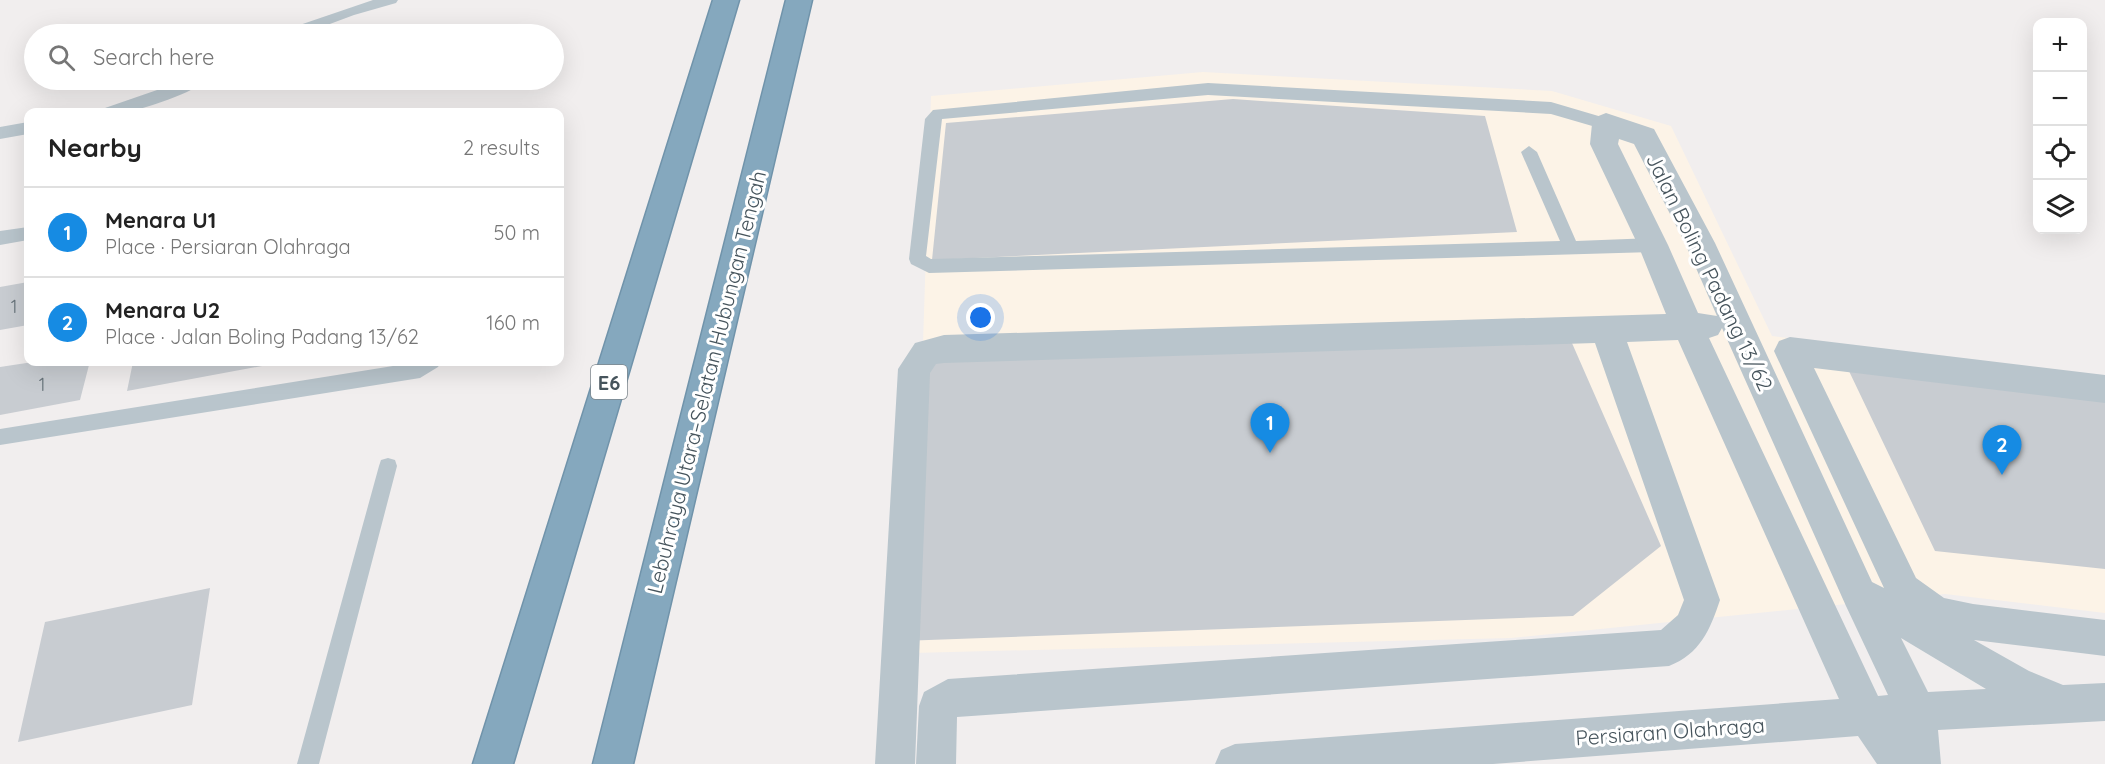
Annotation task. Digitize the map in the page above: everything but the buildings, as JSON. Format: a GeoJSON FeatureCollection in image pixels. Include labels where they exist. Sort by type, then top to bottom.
{"type":"FeatureCollection","features":[{"type":"Feature","properties":{"kind":"highway","name":"E6"},"geometry":{"type":"LineString","coordinates":[[493,764],[726,0]]}},
{"type":"Feature","properties":{"kind":"highway","name":"Lebuhraya Utara–Selatan Hubungan Tengah"},"geometry":{"type":"LineString","coordinates":[[613,764],[799,0]]}},
{"type":"Feature","properties":{"kind":"street","name":"Jalan Boling Padang 13/62"},"geometry":{"type":"LineString","coordinates":[[1901,764],[1867,716],[1688,327],[1653,245],[1604,144],[1606,124],[1644,137],[1700,243],[1859,594],[1917,712],[1921,764]]}},
{"type":"Feature","properties":{"kind":"street"},"geometry":{"type":"LineString","coordinates":[[1653,245],[1700,243]]}},
{"type":"Feature","properties":{"kind":"street"},"geometry":{"type":"LineString","coordinates":[[895,764],[914,369],[927,353],[944,349],[1606,327],[1739,326]]}},
{"type":"Feature","properties":{"kind":"street"},"geometry":{"type":"LineString","coordinates":[[936,764],[938,706],[948,698],[1669,648],[1692,627],[1702,600],[1606,327]]}},
{"type":"Feature","properties":{"kind":"street"},"geometry":{"type":"LineString","coordinates":[[2105,389],[1790,351],[1903,590],[1936,614],[1973,622],[2105,638]]}},
{"type":"Feature","properties":{"kind":"street"},"geometry":{"type":"LineString","coordinates":[[1859,594],[2016,685],[2061,704]]}},
{"type":"Feature","properties":{"kind":"street","name":"Persiaran Olahraga"},"geometry":{"type":"LineString","coordinates":[[1235,764],[1917,712],[2105,702]]}},
{"type":"Feature","properties":{"kind":"lane"},"geometry":{"type":"LineString","coordinates":[[316,24],[350,11],[391,0]]}},
{"type":"Feature","properties":{"kind":"lane"},"geometry":{"type":"LineString","coordinates":[[1606,124],[1551,108],[1208,89],[938,114],[933,119],[917,259],[929,266],[1653,245]]}},
{"type":"Feature","properties":{"kind":"lane"},"geometry":{"type":"LineString","coordinates":[[122,108],[176,90]]}},
{"type":"Feature","properties":{"kind":"lane"},"geometry":{"type":"LineString","coordinates":[[0,133],[24,129]]}},
{"type":"Feature","properties":{"kind":"lane"},"geometry":{"type":"LineString","coordinates":[[1529,152],[1570,248]]}},
{"type":"Feature","properties":{"kind":"lane"},"geometry":{"type":"LineString","coordinates":[[0,238],[24,235]]}},
{"type":"Feature","properties":{"kind":"lane"},"geometry":{"type":"LineString","coordinates":[[0,437],[420,370],[426,366]]}},
{"type":"Feature","properties":{"kind":"lane"},"geometry":{"type":"LineString","coordinates":[[308,764],[388,466]]}},
{"type":"Feature","properties":{"kind":"shaded area"},"geometry":{"type":"Polygon","coordinates":[[[1203,72],[1552,91],[1671,126],[1772,336],[2105,377],[2105,613],[1945,594],[1511,638],[913,653],[931,96],[1203,72]]]}},
{"type":"Feature","properties":{"kind":"place","name":"Menara U1"},"geometry":{"type":"Point","coordinates":[1270,453]}},
{"type":"Feature","properties":{"kind":"place","name":"Menara U2"},"geometry":{"type":"Point","coordinates":[2002,475]}}]}
